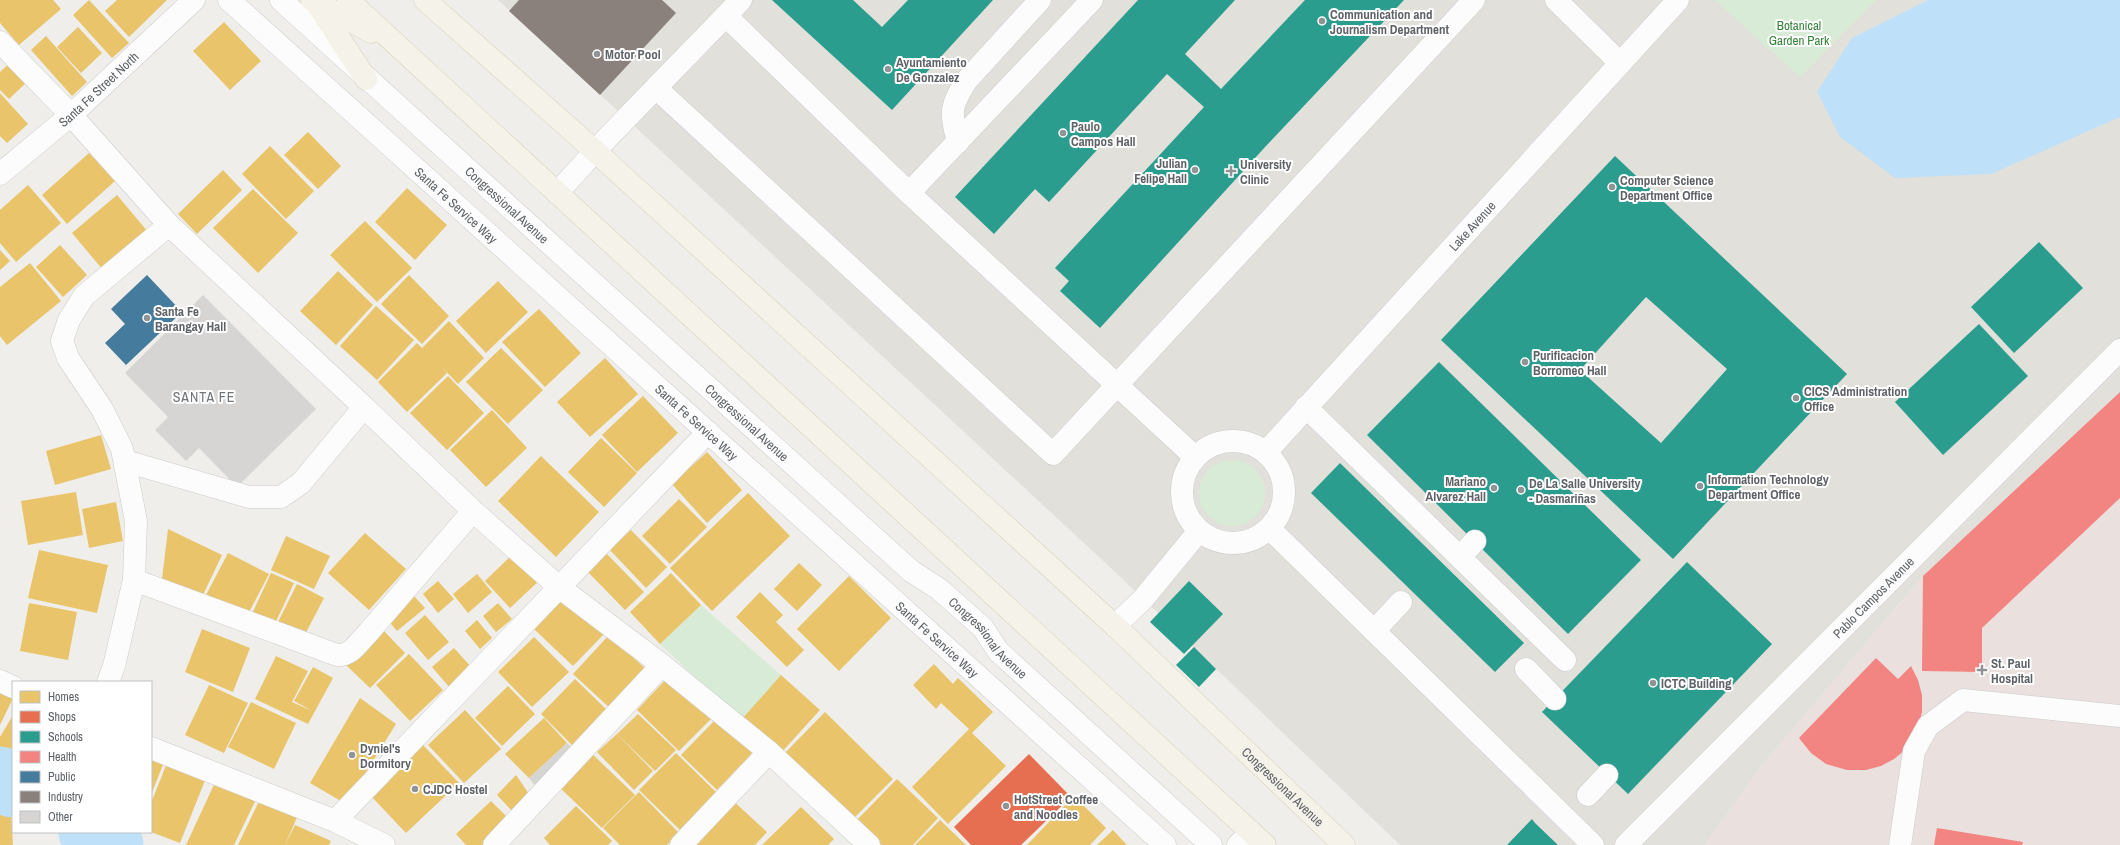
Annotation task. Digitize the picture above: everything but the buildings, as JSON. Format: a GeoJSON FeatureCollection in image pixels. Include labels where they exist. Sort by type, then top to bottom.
{"type":"FeatureCollection","features":[{"type":"Feature","properties":{"kind":"main road"},"geometry":{"type":"LineString","coordinates":[[348,0],[557,193],[1251,841]]}},
{"type":"Feature","properties":{"kind":"main road","name":"Congressional Avenue"},"geometry":{"type":"LineString","coordinates":[[425,0],[595,151],[1115,626],[1344,845]]}},
{"type":"Feature","properties":{"kind":"main road"},"geometry":{"type":"LineString","coordinates":[[314,1],[366,79]]}},
{"type":"Feature","properties":{"kind":"main road"},"geometry":{"type":"LineString","coordinates":[[314,1],[398,46]]}},
{"type":"Feature","properties":{"kind":"street","name":"Santa Fe Street North"},"geometry":{"type":"LineString","coordinates":[[0,174],[70,115],[194,0]]}},
{"type":"Feature","properties":{"kind":"street","name":"Santa Fe Service Way"},"geometry":{"type":"LineString","coordinates":[[229,0],[1165,845]]}},
{"type":"Feature","properties":{"kind":"street","name":"Congressional Avenue"},"geometry":{"type":"LineString","coordinates":[[281,0],[366,79],[911,571],[939,589],[977,623],[998,651],[1211,845]]}},
{"type":"Feature","properties":{"kind":"street"},"geometry":{"type":"LineString","coordinates":[[557,193],[595,151],[741,0]]}},
{"type":"Feature","properties":{"kind":"street"},"geometry":{"type":"LineString","coordinates":[[958,142],[952,117],[958,95],[967,80],[1040,0]]}},
{"type":"Feature","properties":{"kind":"street"},"geometry":{"type":"LineString","coordinates":[[909,193],[1092,0]]}},
{"type":"Feature","properties":{"kind":"street"},"geometry":{"type":"LineString","coordinates":[[656,88],[1053,454],[1474,0]]}},
{"type":"Feature","properties":{"kind":"street"},"geometry":{"type":"LineString","coordinates":[[1556,0],[1620,63]]}},
{"type":"Feature","properties":{"kind":"street","name":"Lake Avenue"},"geometry":{"type":"LineString","coordinates":[[1266,452],[1306,406],[1678,0]]}},
{"type":"Feature","properties":{"kind":"street"},"geometry":{"type":"LineString","coordinates":[[726,16],[909,193],[1116,386],[1195,457]]}},
{"type":"Feature","properties":{"kind":"street"},"geometry":{"type":"LineString","coordinates":[[0,42],[70,115],[169,225],[473,511],[559,587],[662,665],[769,752],[869,845]]}},
{"type":"Feature","properties":{"kind":"street"},"geometry":{"type":"LineString","coordinates":[[108,681],[134,580],[136,521],[122,449],[102,409],[68,358],[62,341],[69,320],[84,296],[169,225]]}},
{"type":"Feature","properties":{"kind":"street","name":"Pablo Campos Avenue"},"geometry":{"type":"LineString","coordinates":[[1626,845],[2120,350]]}},
{"type":"Feature","properties":{"kind":"street"},"geometry":{"type":"LineString","coordinates":[[1306,406],[1565,660]]}},
{"type":"Feature","properties":{"kind":"street"},"geometry":{"type":"LineString","coordinates":[[125,461],[248,497],[281,497],[301,484],[364,407]]}},
{"type":"Feature","properties":{"kind":"street"},"geometry":{"type":"LineString","coordinates":[[335,821],[708,432]]}},
{"type":"Feature","properties":{"kind":"street"},"geometry":{"type":"LineString","coordinates":[[1237,440],[1245,442],[1266,452],[1277,464],[1284,480],[1284,498],[1280,514],[1269,528],[1257,538],[1243,543],[1227,543],[1212,539],[1199,531],[1188,518],[1182,504],[1181,487],[1186,471],[1195,457],[1207,447],[1222,441],[1237,440]]}},
{"type":"Feature","properties":{"kind":"street"},"geometry":{"type":"LineString","coordinates":[[134,580],[343,656],[351,651],[362,640],[473,511]]}},
{"type":"Feature","properties":{"kind":"street"},"geometry":{"type":"LineString","coordinates":[[1269,528],[1593,845]]}},
{"type":"Feature","properties":{"kind":"street"},"geometry":{"type":"LineString","coordinates":[[1115,626],[1143,598],[1199,531]]}},
{"type":"Feature","properties":{"kind":"street"},"geometry":{"type":"LineString","coordinates":[[1460,557],[1475,541]]}},
{"type":"Feature","properties":{"kind":"street"},"geometry":{"type":"LineString","coordinates":[[1374,631],[1401,602]]}},
{"type":"Feature","properties":{"kind":"street"},"geometry":{"type":"LineString","coordinates":[[494,845],[662,665]]}},
{"type":"Feature","properties":{"kind":"street"},"geometry":{"type":"LineString","coordinates":[[1526,669],[1555,699]]}},
{"type":"Feature","properties":{"kind":"street"},"geometry":{"type":"LineString","coordinates":[[0,681],[12,687]]}},
{"type":"Feature","properties":{"kind":"street"},"geometry":{"type":"LineString","coordinates":[[1900,845],[1914,751],[1928,726],[1963,700],[2120,716]]}},
{"type":"Feature","properties":{"kind":"street"},"geometry":{"type":"LineString","coordinates":[[152,748],[335,821],[384,845]]}},
{"type":"Feature","properties":{"kind":"street"},"geometry":{"type":"LineString","coordinates":[[681,845],[769,752]]}},
{"type":"Feature","properties":{"kind":"street"},"geometry":{"type":"LineString","coordinates":[[1588,795],[1607,775]]}},
{"type":"Feature","properties":{"kind":"shaded area","name":"De La Salle University - Dasmariñas"},"geometry":{"type":"Polygon","coordinates":[[[498,0],[2120,0],[2120,392],[1923,576],[1763,764],[1705,845],[1400,845],[1112,569],[498,0]]]}},
{"type":"Feature","properties":{"kind":"shaded area","name":"St. Paul Hospital"},"geometry":{"type":"Polygon","coordinates":[[[2120,392],[2120,845],[1705,845],[1763,764],[1923,576],[2120,392]]]}},
{"type":"Feature","properties":{"kind":"green space","name":"Botanical Garden Park"},"geometry":{"type":"Polygon","coordinates":[[[1715,0],[1876,0],[1800,77],[1715,0]]]}},
{"type":"Feature","properties":{"kind":"green space"},"geometry":{"type":"Polygon","coordinates":[[[1232,460],[1245,463],[1255,470],[1262,480],[1265,493],[1262,506],[1255,516],[1245,523],[1232,526],[1219,523],[1209,516],[1202,506],[1199,493],[1202,480],[1209,470],[1219,463],[1232,460]]]}},
{"type":"Feature","properties":{"kind":"green space"},"geometry":{"type":"Polygon","coordinates":[[[701,605],[781,675],[741,720],[660,644],[701,605]]]}},
{"type":"Feature","properties":{"kind":"water"},"geometry":{"type":"Polygon","coordinates":[[[1928,0],[2120,0],[2120,117],[1991,174],[1895,178],[1840,137],[1817,92],[1852,38],[1928,0]]]}},
{"type":"Feature","properties":{"kind":"waterway"},"geometry":{"type":"LineString","coordinates":[[0,778],[12,785]]}},
{"type":"Feature","properties":{"kind":"waterway"},"geometry":{"type":"LineString","coordinates":[[92,833],[112,845]]}},
{"type":"Feature","properties":{"kind":"place","name":"Communication and Journalism Department"},"geometry":{"type":"Point","coordinates":[1322,21]}},
{"type":"Feature","properties":{"kind":"place","name":"Motor Pool"},"geometry":{"type":"Point","coordinates":[597,54]}},
{"type":"Feature","properties":{"kind":"place","name":"Ayuntamiento De Gonzalez"},"geometry":{"type":"Point","coordinates":[888,69]}},
{"type":"Feature","properties":{"kind":"place","name":"Paulo Campos Hall"},"geometry":{"type":"Point","coordinates":[1063,133]}},
{"type":"Feature","properties":{"kind":"place","name":"Julian Felipe Hall"},"geometry":{"type":"Point","coordinates":[1195,170]}},
{"type":"Feature","properties":{"kind":"place","name":"University Clinic"},"geometry":{"type":"Point","coordinates":[1231,171]}},
{"type":"Feature","properties":{"kind":"place","name":"Computer Science Department Office"},"geometry":{"type":"Point","coordinates":[1612,187]}},
{"type":"Feature","properties":{"kind":"place","name":"Santa Fe Barangay Hall"},"geometry":{"type":"Point","coordinates":[147,318]}},
{"type":"Feature","properties":{"kind":"place","name":"Purificacion Borromeo Hall"},"geometry":{"type":"Point","coordinates":[1525,362]}},
{"type":"Feature","properties":{"kind":"place","name":"CICS Administration Office"},"geometry":{"type":"Point","coordinates":[1796,398]}},
{"type":"Feature","properties":{"kind":"place","name":"Information Technology Department Office"},"geometry":{"type":"Point","coordinates":[1700,486]}},
{"type":"Feature","properties":{"kind":"place","name":"Mariano Alvarez Hall"},"geometry":{"type":"Point","coordinates":[1494,488]}},
{"type":"Feature","properties":{"kind":"place","name":"De La Salle University - Dasmariñas"},"geometry":{"type":"Point","coordinates":[1521,490]}},
{"type":"Feature","properties":{"kind":"place","name":"St. Paul Hospital"},"geometry":{"type":"Point","coordinates":[1982,670]}},
{"type":"Feature","properties":{"kind":"place","name":"ICTC Building"},"geometry":{"type":"Point","coordinates":[1653,683]}},
{"type":"Feature","properties":{"kind":"place","name":"Dyniel's Dormitory"},"geometry":{"type":"Point","coordinates":[352,755]}},
{"type":"Feature","properties":{"kind":"place","name":"CJDC Hostel"},"geometry":{"type":"Point","coordinates":[415,789]}},
{"type":"Feature","properties":{"kind":"place","name":"HotStreet Coffee and Noodles"},"geometry":{"type":"Point","coordinates":[1006,806]}},
{"type":"Feature","properties":{"kind":"district","name":"SANTA FE"},"geometry":{"type":"Point","coordinates":[204,397]}}]}
